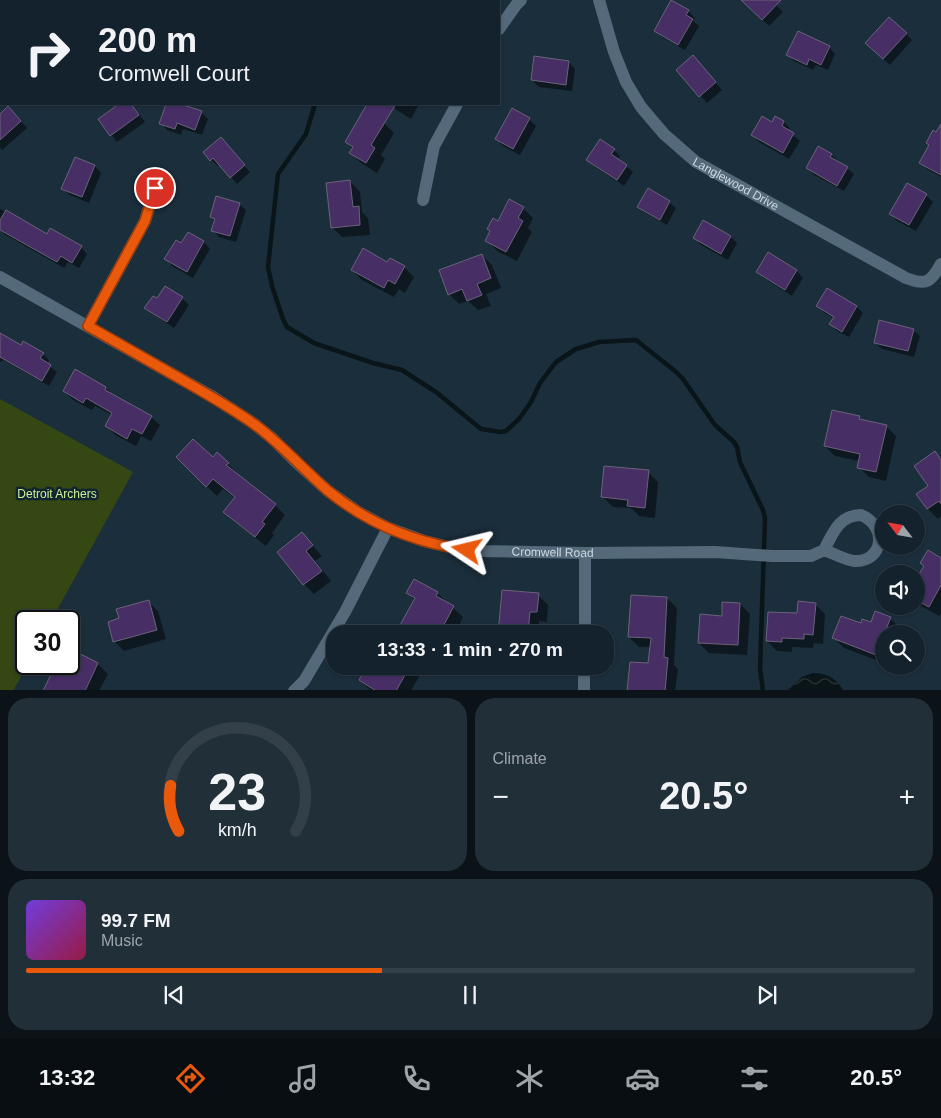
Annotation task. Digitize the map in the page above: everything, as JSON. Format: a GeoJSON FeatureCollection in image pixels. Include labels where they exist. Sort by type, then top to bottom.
{"type":"FeatureCollection","features":[{"type":"Feature","properties":{"kind":"street"},"geometry":{"type":"LineString","coordinates":[[500,28],[521,0]]}},
{"type":"Feature","properties":{"kind":"street","name":"Langlewood Drive"},"geometry":{"type":"LineString","coordinates":[[599,0],[614,52],[626,82],[641,107],[664,134],[696,162],[918,283],[924,283],[931,279],[941,264]]}},
{"type":"Feature","properties":{"kind":"street"},"geometry":{"type":"LineString","coordinates":[[423,200],[434,146],[456,105]]}},
{"type":"Feature","properties":{"kind":"street"},"geometry":{"type":"LineString","coordinates":[[88,326],[145,221],[155,188]]}},
{"type":"Feature","properties":{"kind":"street","name":"Cromwell Road"},"geometry":{"type":"LineString","coordinates":[[0,277],[213,397],[273,439],[328,491],[358,512],[388,528],[424,541],[472,550],[585,553],[715,552],[772,556],[811,556],[824,550]]}},
{"type":"Feature","properties":{"kind":"street"},"geometry":{"type":"LineString","coordinates":[[861,515],[873,522],[878,529],[880,541],[875,552],[864,560],[852,561],[824,550],[839,522],[846,517],[861,515]]}},
{"type":"Feature","properties":{"kind":"street"},"geometry":{"type":"LineString","coordinates":[[294,690],[304,681],[345,612],[388,528]]}},
{"type":"Feature","properties":{"kind":"street"},"geometry":{"type":"LineString","coordinates":[[585,553],[585,625]]}},
{"type":"Feature","properties":{"kind":"street"},"geometry":{"type":"LineString","coordinates":[[584,675],[584,690]]}},
{"type":"Feature","properties":{"kind":"green space","name":"Detroit Archers"},"geometry":{"type":"Polygon","coordinates":[[[0,399],[133,472],[57,610],[15,610],[15,675],[22,675],[14,690],[0,690],[0,399]]]}},
{"type":"Feature","properties":{"kind":"water"},"geometry":{"type":"Polygon","coordinates":[[[813,673],[830,677],[843,690],[788,690],[802,677],[813,673]]]}},
{"type":"Feature","properties":{"kind":"building"},"geometry":{"type":"Polygon","coordinates":[[[671,0],[689,10],[686,15],[693,19],[678,45],[654,31],[671,0]]]}},
{"type":"Feature","properties":{"kind":"building"},"geometry":{"type":"Polygon","coordinates":[[[741,0],[781,0],[762,20],[741,0]]]}},
{"type":"Feature","properties":{"kind":"building"},"geometry":{"type":"Polygon","coordinates":[[[889,17],[907,33],[883,59],[865,43],[889,17]]]}},
{"type":"Feature","properties":{"kind":"building"},"geometry":{"type":"Polygon","coordinates":[[[798,31],[830,46],[821,65],[809,59],[807,65],[786,55],[798,31]]]}},
{"type":"Feature","properties":{"kind":"building"},"geometry":{"type":"Polygon","coordinates":[[[693,55],[716,82],[699,97],[676,70],[693,55]]]}},
{"type":"Feature","properties":{"kind":"building"},"geometry":{"type":"Polygon","coordinates":[[[534,56],[569,61],[566,85],[531,80],[534,56]]]}},
{"type":"Feature","properties":{"kind":"building"},"geometry":{"type":"Polygon","coordinates":[[[118,105],[132,105],[139,115],[110,136],[98,119],[118,105]]]}},
{"type":"Feature","properties":{"kind":"building"},"geometry":{"type":"Polygon","coordinates":[[[166,105],[183,105],[202,111],[195,130],[177,123],[175,129],[159,124],[166,105]]]}},
{"type":"Feature","properties":{"kind":"building"},"geometry":{"type":"Polygon","coordinates":[[[366,105],[395,105],[371,145],[375,148],[366,163],[349,153],[353,147],[345,142],[366,105]]]}},
{"type":"Feature","properties":{"kind":"building"},"geometry":{"type":"Polygon","coordinates":[[[8,106],[21,121],[0,140],[0,114],[8,106]]]}},
{"type":"Feature","properties":{"kind":"building"},"geometry":{"type":"Polygon","coordinates":[[[512,108],[530,118],[513,149],[495,139],[512,108]]]}},
{"type":"Feature","properties":{"kind":"building"},"geometry":{"type":"Polygon","coordinates":[[[762,116],[772,122],[775,116],[784,121],[782,126],[794,133],[783,153],[751,135],[762,116]]]}},
{"type":"Feature","properties":{"kind":"building"},"geometry":{"type":"Polygon","coordinates":[[[941,124],[941,175],[919,163],[929,145],[926,143],[933,130],[936,132],[941,124]]]}},
{"type":"Feature","properties":{"kind":"building"},"geometry":{"type":"Polygon","coordinates":[[[221,137],[245,165],[230,178],[213,158],[210,161],[203,152],[221,137]]]}},
{"type":"Feature","properties":{"kind":"building"},"geometry":{"type":"Polygon","coordinates":[[[600,139],[615,149],[611,154],[627,165],[617,180],[586,160],[600,139]]]}},
{"type":"Feature","properties":{"kind":"building"},"geometry":{"type":"Polygon","coordinates":[[[818,146],[832,154],[830,157],[848,167],[837,186],[806,168],[818,146]]]}},
{"type":"Feature","properties":{"kind":"building"},"geometry":{"type":"Polygon","coordinates":[[[75,157],[95,165],[82,197],[61,189],[75,157]]]}},
{"type":"Feature","properties":{"kind":"building"},"geometry":{"type":"Polygon","coordinates":[[[350,180],[353,207],[359,206],[360,225],[331,228],[326,183],[350,180]]]}},
{"type":"Feature","properties":{"kind":"building"},"geometry":{"type":"Polygon","coordinates":[[[907,183],[927,194],[909,225],[889,214],[907,183]]]}},
{"type":"Feature","properties":{"kind":"building"},"geometry":{"type":"Polygon","coordinates":[[[648,188],[670,201],[660,220],[637,207],[648,188]]]}},
{"type":"Feature","properties":{"kind":"building"},"geometry":{"type":"Polygon","coordinates":[[[216,196],[240,203],[230,236],[211,231],[215,219],[210,217],[216,196]]]}},
{"type":"Feature","properties":{"kind":"building"},"geometry":{"type":"Polygon","coordinates":[[[509,199],[524,207],[518,218],[523,221],[506,252],[485,241],[490,231],[487,229],[493,218],[498,221],[509,199]]]}},
{"type":"Feature","properties":{"kind":"building"},"geometry":{"type":"Polygon","coordinates":[[[6,210],[47,234],[50,228],[82,246],[72,263],[61,256],[57,262],[0,230],[0,220],[6,210]]]}},
{"type":"Feature","properties":{"kind":"building"},"geometry":{"type":"Polygon","coordinates":[[[703,220],[731,236],[721,254],[693,238],[703,220]]]}},
{"type":"Feature","properties":{"kind":"building"},"geometry":{"type":"Polygon","coordinates":[[[188,232],[204,241],[187,272],[164,259],[176,240],[181,243],[188,232]]]}},
{"type":"Feature","properties":{"kind":"building"},"geometry":{"type":"Polygon","coordinates":[[[363,248],[387,262],[390,258],[405,266],[395,284],[388,280],[384,288],[351,270],[363,248]]]}},
{"type":"Feature","properties":{"kind":"building"},"geometry":{"type":"Polygon","coordinates":[[[768,252],[797,270],[785,290],[756,272],[768,252]]]}},
{"type":"Feature","properties":{"kind":"building"},"geometry":{"type":"Polygon","coordinates":[[[482,254],[491,278],[477,284],[482,295],[467,301],[462,289],[448,295],[439,270],[482,254]]]}},
{"type":"Feature","properties":{"kind":"building"},"geometry":{"type":"Polygon","coordinates":[[[165,286],[183,297],[167,322],[144,308],[153,296],[157,298],[165,286]]]}},
{"type":"Feature","properties":{"kind":"building"},"geometry":{"type":"Polygon","coordinates":[[[827,288],[857,306],[842,332],[829,324],[834,317],[816,306],[827,288]]]}},
{"type":"Feature","properties":{"kind":"building"},"geometry":{"type":"Polygon","coordinates":[[[879,320],[914,329],[908,351],[874,343],[879,320]]]}},
{"type":"Feature","properties":{"kind":"building"},"geometry":{"type":"Polygon","coordinates":[[[0,333],[21,345],[23,341],[44,353],[40,358],[51,365],[42,381],[0,357],[0,333]]]}},
{"type":"Feature","properties":{"kind":"building"},"geometry":{"type":"Polygon","coordinates":[[[75,369],[106,387],[105,390],[152,416],[142,434],[132,429],[127,439],[105,426],[112,413],[86,398],[83,403],[63,391],[75,369]]]}},
{"type":"Feature","properties":{"kind":"building"},"geometry":{"type":"Polygon","coordinates":[[[832,410],[860,416],[859,419],[887,425],[876,472],[857,468],[860,454],[824,446],[832,410]]]}},
{"type":"Feature","properties":{"kind":"building"},"geometry":{"type":"Polygon","coordinates":[[[193,439],[213,457],[217,452],[229,463],[226,465],[276,504],[262,522],[265,524],[255,537],[223,512],[235,497],[213,479],[206,487],[176,457],[193,439]]]}},
{"type":"Feature","properties":{"kind":"building"},"geometry":{"type":"Polygon","coordinates":[[[935,451],[941,460],[941,504],[939,501],[927,509],[916,494],[928,486],[914,466],[935,451]]]}},
{"type":"Feature","properties":{"kind":"building"},"geometry":{"type":"Polygon","coordinates":[[[604,466],[649,470],[645,508],[627,506],[628,500],[601,497],[604,466]]]}},
{"type":"Feature","properties":{"kind":"building"},"geometry":{"type":"Polygon","coordinates":[[[302,532],[313,545],[306,551],[322,571],[303,585],[277,552],[302,532]]]}},
{"type":"Feature","properties":{"kind":"building"},"geometry":{"type":"Polygon","coordinates":[[[928,550],[941,558],[941,585],[929,607],[925,605],[925,565],[920,563],[928,550]]]}},
{"type":"Feature","properties":{"kind":"building"},"geometry":{"type":"Polygon","coordinates":[[[414,579],[438,592],[436,596],[454,606],[444,625],[400,625],[415,598],[406,593],[414,579]]]}},
{"type":"Feature","properties":{"kind":"building"},"geometry":{"type":"Polygon","coordinates":[[[502,590],[539,593],[537,612],[530,612],[529,625],[499,625],[502,590]]]}},
{"type":"Feature","properties":{"kind":"building"},"geometry":{"type":"Polygon","coordinates":[[[631,595],[667,597],[664,657],[668,658],[665,690],[627,690],[630,662],[648,663],[651,638],[628,637],[631,595]]]}},
{"type":"Feature","properties":{"kind":"building"},"geometry":{"type":"Polygon","coordinates":[[[149,600],[157,630],[113,642],[108,622],[119,618],[116,609],[149,600]]]}},
{"type":"Feature","properties":{"kind":"building"},"geometry":{"type":"Polygon","coordinates":[[[798,601],[816,603],[813,635],[804,634],[804,639],[782,638],[782,642],[766,641],[768,612],[797,613],[798,601]]]}},
{"type":"Feature","properties":{"kind":"building"},"geometry":{"type":"Polygon","coordinates":[[[722,602],[740,603],[738,645],[698,643],[700,614],[722,616],[722,602]]]}},
{"type":"Feature","properties":{"kind":"building"},"geometry":{"type":"Polygon","coordinates":[[[875,611],[875,615],[891,617],[888,625],[875,625],[875,655],[832,638],[841,616],[861,623],[862,619],[871,622],[875,611]]]}},
{"type":"Feature","properties":{"kind":"building"},"geometry":{"type":"Polygon","coordinates":[[[80,654],[98,663],[85,690],[43,690],[51,675],[80,675],[80,654]]]}},
{"type":"Feature","properties":{"kind":"building"},"geometry":{"type":"Polygon","coordinates":[[[362,675],[405,675],[397,690],[374,690],[359,680],[362,675]]]}},
{"type":"Feature","properties":{"kind":"waterway"},"geometry":{"type":"LineString","coordinates":[[315,105],[306,134],[278,174],[268,267],[272,286],[287,327],[314,343],[373,363],[402,370],[436,392],[481,429],[501,432],[506,431],[519,419],[531,402],[540,383],[556,362],[576,349],[599,342],[636,340],[683,379],[715,425],[734,442],[740,462],[763,510],[765,518],[760,668],[763,690]]}},
{"type":"Feature","properties":{"kind":"route"},"geometry":{"type":"LineString","coordinates":[[155,188],[145,221],[88,326],[213,397],[253,424],[273,439],[328,491],[358,512],[388,528],[424,541],[467,550]]}}]}
